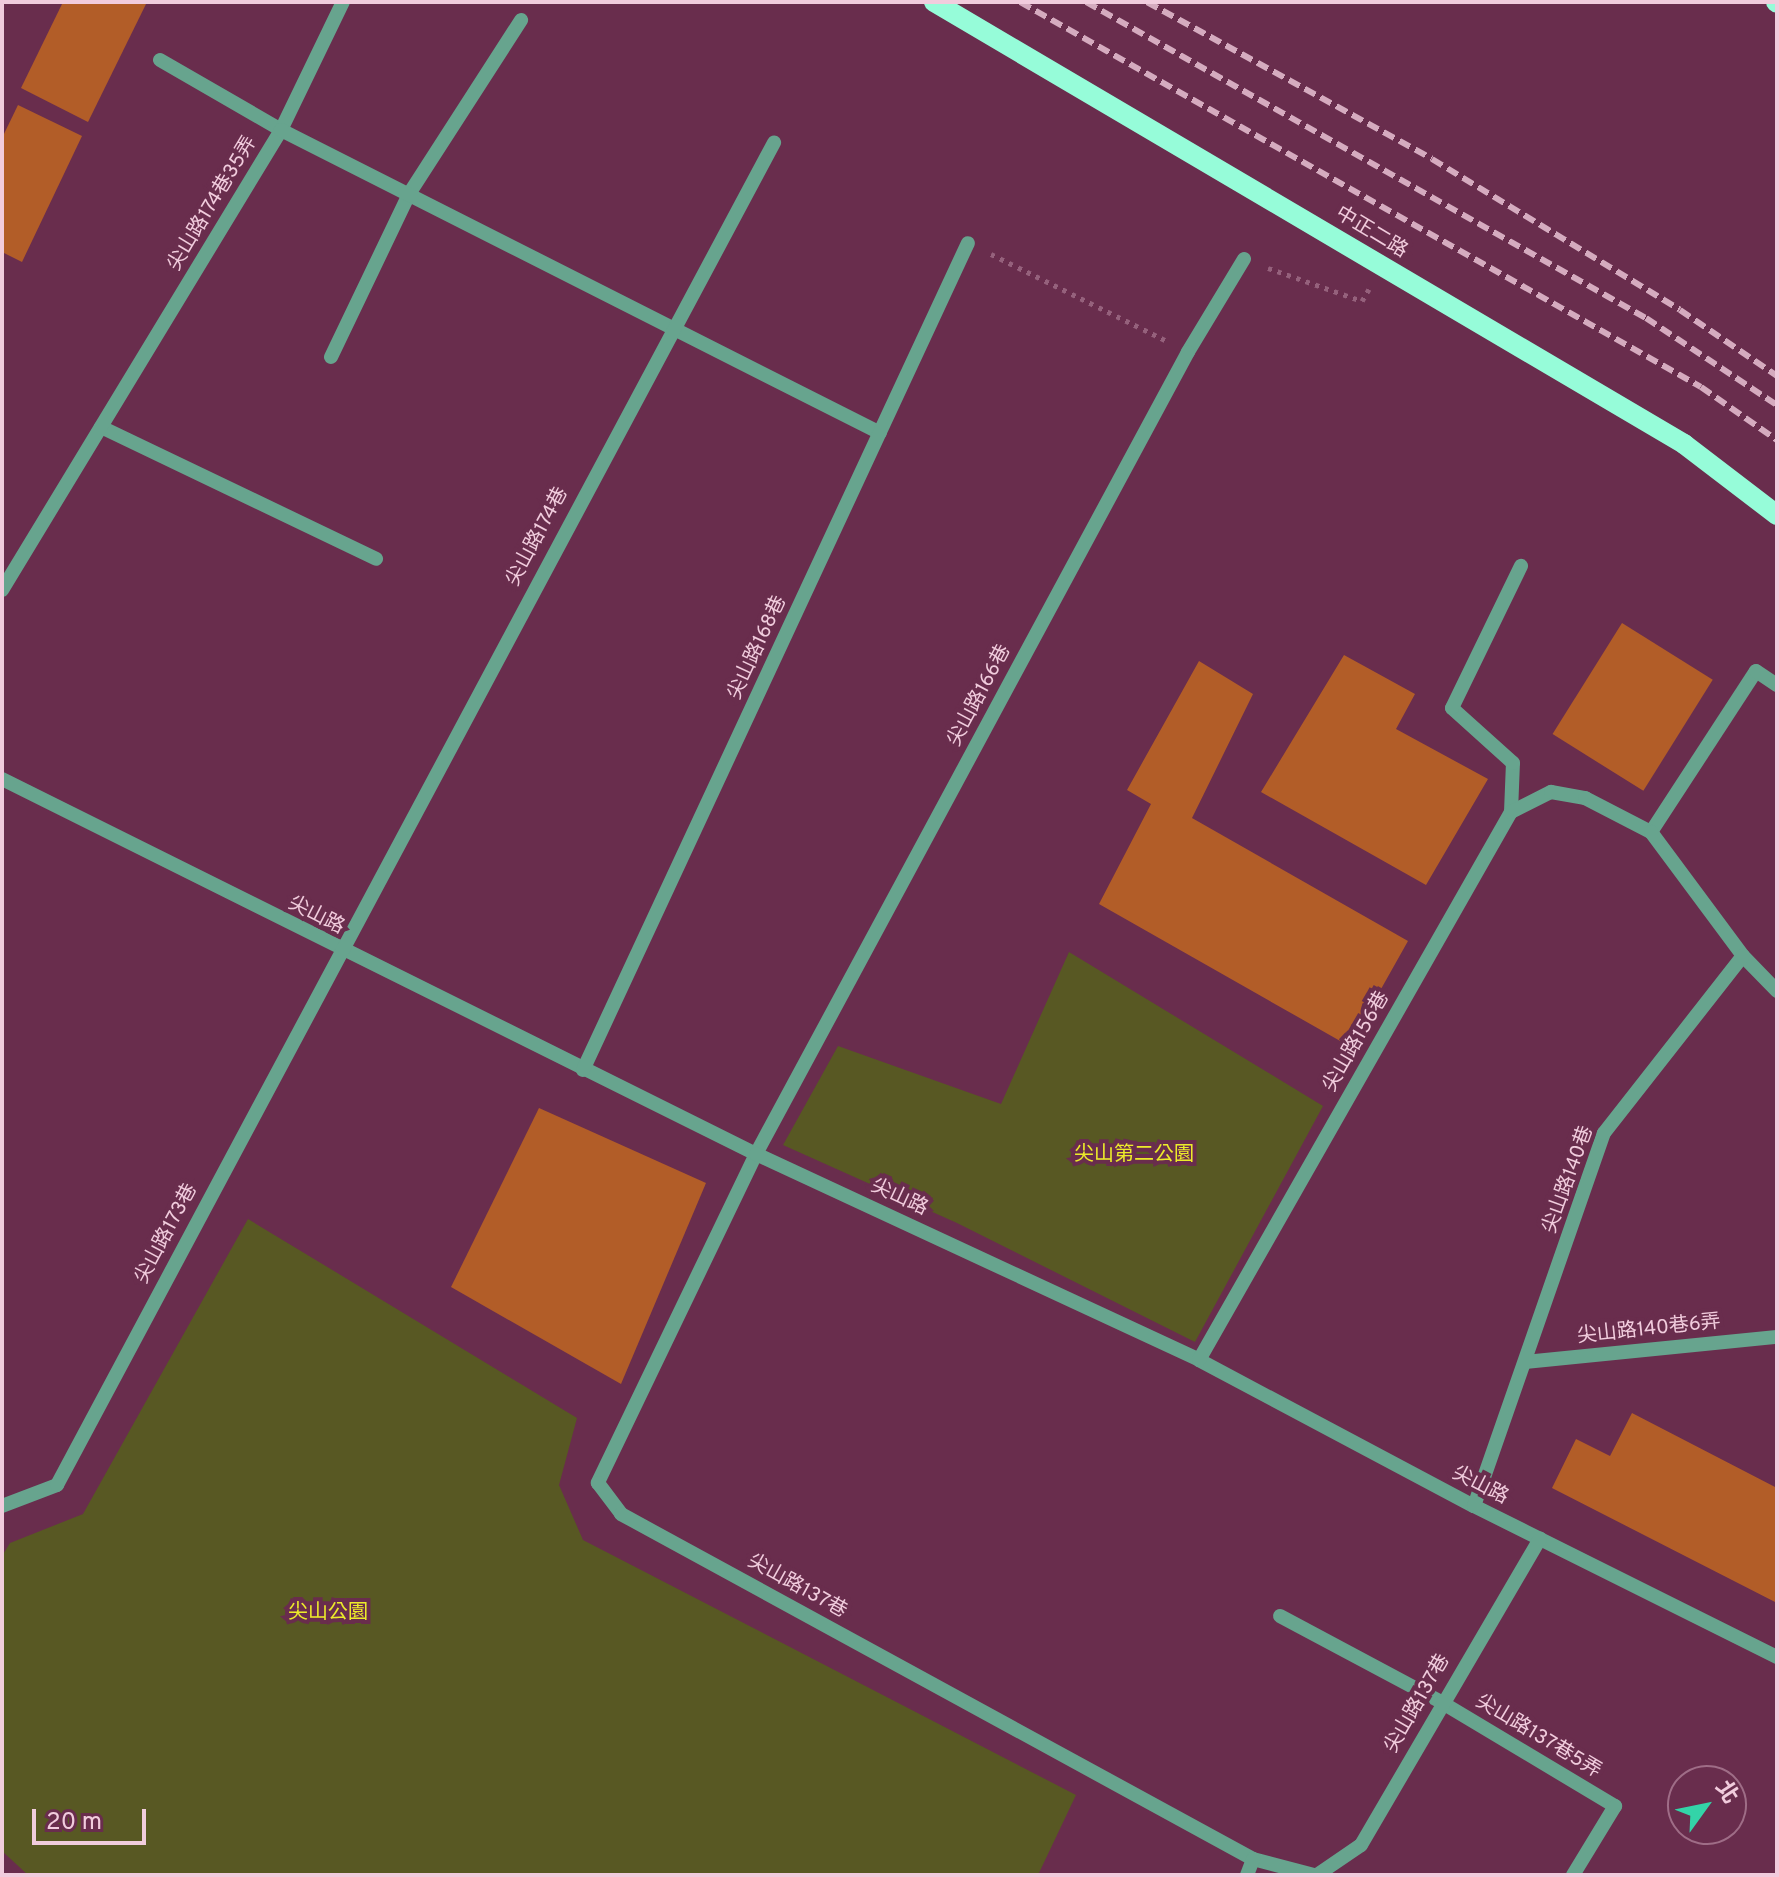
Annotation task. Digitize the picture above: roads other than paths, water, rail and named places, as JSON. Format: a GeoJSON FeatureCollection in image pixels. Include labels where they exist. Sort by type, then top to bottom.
{"type":"FeatureCollection","features":[{"type":"Feature","properties":{"kind":"main road","name":"中正二路"},"geometry":{"type":"LineString","coordinates":[[934,2],[1684,444],[1777,515]]}},
{"type":"Feature","properties":{"kind":"street"},"geometry":{"type":"LineString","coordinates":[[160,60],[281,130],[343,2]]}},
{"type":"Feature","properties":{"kind":"street"},"geometry":{"type":"LineString","coordinates":[[331,357],[409,194],[521,20]]}},
{"type":"Feature","properties":{"kind":"street","name":"尖山路174巷35弄"},"geometry":{"type":"LineString","coordinates":[[2,590],[281,130],[672,325],[880,433]]}},
{"type":"Feature","properties":{"kind":"street","name":"尖山路174巷"},"geometry":{"type":"LineString","coordinates":[[341,951],[672,325],[774,143]]}},
{"type":"Feature","properties":{"kind":"street","name":"尖山路168巷"},"geometry":{"type":"LineString","coordinates":[[583,1070],[968,243]]}},
{"type":"Feature","properties":{"kind":"street","name":"尖山路166巷"},"geometry":{"type":"LineString","coordinates":[[756,1154],[1188,352],[1244,259]]}},
{"type":"Feature","properties":{"kind":"street"},"geometry":{"type":"LineString","coordinates":[[101,427],[376,559]]}},
{"type":"Feature","properties":{"kind":"street"},"geometry":{"type":"LineString","coordinates":[[1521,566],[1452,708],[1513,763],[1511,812],[1551,792],[1585,798],[1651,832],[1743,956],[1777,991]]}},
{"type":"Feature","properties":{"kind":"street"},"geometry":{"type":"LineString","coordinates":[[1651,832],[1756,671],[1777,685]]}},
{"type":"Feature","properties":{"kind":"street","name":"尖山路"},"geometry":{"type":"LineString","coordinates":[[2,779],[341,951],[756,1154],[1199,1360],[1474,1506],[1777,1657]]}},
{"type":"Feature","properties":{"kind":"street","name":"尖山路156巷"},"geometry":{"type":"LineString","coordinates":[[1199,1360],[1511,812]]}},
{"type":"Feature","properties":{"kind":"street","name":"尖山路173巷"},"geometry":{"type":"LineString","coordinates":[[2,1506],[57,1485],[341,951]]}},
{"type":"Feature","properties":{"kind":"street","name":"尖山路140巷"},"geometry":{"type":"LineString","coordinates":[[1474,1506],[1604,1133],[1743,956]]}},
{"type":"Feature","properties":{"kind":"street","name":"尖山路137巷"},"geometry":{"type":"LineString","coordinates":[[756,1154],[598,1483],[621,1514],[1253,1859],[1315,1875],[1361,1845],[1441,1702],[1540,1539]]}},
{"type":"Feature","properties":{"kind":"street","name":"尖山路140巷6弄"},"geometry":{"type":"LineString","coordinates":[[1525,1362],[1777,1337]]}},
{"type":"Feature","properties":{"kind":"street","name":"尖山路137巷5弄"},"geometry":{"type":"LineString","coordinates":[[1280,1616],[1441,1702],[1615,1806],[1573,1875]]}},
{"type":"Feature","properties":{"kind":"street"},"geometry":{"type":"LineString","coordinates":[[1247,1875],[1253,1859]]}},
{"type":"Feature","properties":{"kind":"railway"},"geometry":{"type":"LineString","coordinates":[[1020,2],[1701,387],[1777,440]]}},
{"type":"Feature","properties":{"kind":"railway"},"geometry":{"type":"LineString","coordinates":[[1086,2],[1646,318],[1777,405]]}},
{"type":"Feature","properties":{"kind":"railway"},"geometry":{"type":"LineString","coordinates":[[1147,2],[1432,159],[1680,310],[1777,376]]}},
{"type":"Feature","properties":{"kind":"park label","name":"尖山第二公園"},"geometry":{"type":"Point","coordinates":[1134,1155]}},
{"type":"Feature","properties":{"kind":"park label","name":"尖山公園"},"geometry":{"type":"Point","coordinates":[328,1613]}}]}
